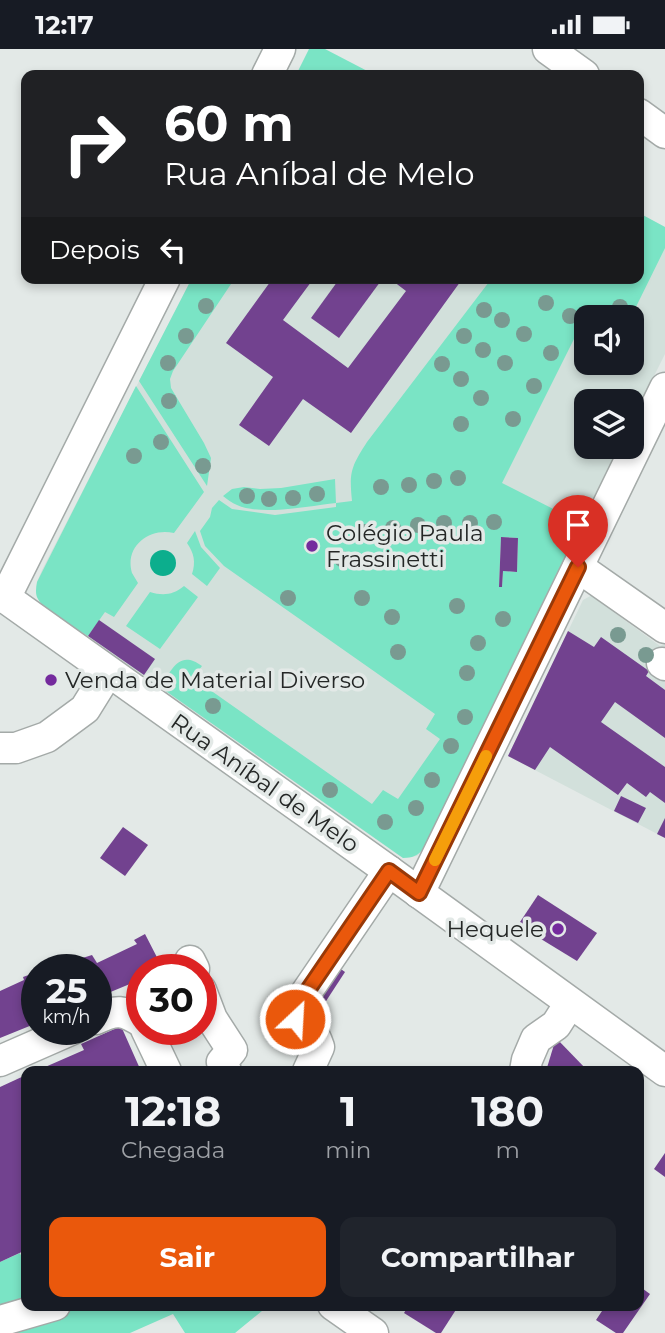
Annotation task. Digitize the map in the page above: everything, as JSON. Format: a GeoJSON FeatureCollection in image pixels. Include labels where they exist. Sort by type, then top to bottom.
{"type":"FeatureCollection","features":[{"type":"Feature","properties":{"kind":"street"},"geometry":{"type":"LineString","coordinates":[[270,70],[280,49]]}},
{"type":"Feature","properties":{"kind":"street"},"geometry":{"type":"LineString","coordinates":[[548,49],[577,70]]}},
{"type":"Feature","properties":{"kind":"street"},"geometry":{"type":"LineString","coordinates":[[644,118],[665,133]]}},
{"type":"Feature","properties":{"kind":"street"},"geometry":{"type":"LineString","coordinates":[[3,596],[163,284]]}},
{"type":"Feature","properties":{"kind":"street"},"geometry":{"type":"LineString","coordinates":[[419,893],[665,388]]}},
{"type":"Feature","properties":{"kind":"street"},"geometry":{"type":"LineString","coordinates":[[578,567],[665,628]]}},
{"type":"Feature","properties":{"kind":"street","name":"Rua Aníbal de Melo"},"geometry":{"type":"LineString","coordinates":[[3,596],[665,1071]]}},
{"type":"Feature","properties":{"kind":"street"},"geometry":{"type":"LineString","coordinates":[[0,748],[16,748],[47,737],[85,709],[108,672]]}},
{"type":"Feature","properties":{"kind":"street"},"geometry":{"type":"LineString","coordinates":[[310,1066],[319,1047],[315,1036],[299,1026],[293,1012],[389,871]]}},
{"type":"Feature","properties":{"kind":"street"},"geometry":{"type":"LineString","coordinates":[[526,1066],[536,1039],[556,1025],[570,1003]]}},
{"type":"Feature","properties":{"kind":"street"},"geometry":{"type":"LineString","coordinates":[[217,1026],[232,1049],[222,1062],[224,1066]]}},
{"type":"Feature","properties":{"kind":"street"},"geometry":{"type":"LineString","coordinates":[[0,1061],[36,1045]]}},
{"type":"Feature","properties":{"kind":"street"},"geometry":{"type":"LineString","coordinates":[[154,1045],[164,1066]]}},
{"type":"Feature","properties":{"kind":"street"},"geometry":{"type":"LineString","coordinates":[[0,1321],[34,1311]]}},
{"type":"Feature","properties":{"kind":"street"},"geometry":{"type":"LineString","coordinates":[[342,1311],[373,1333]]}},
{"type":"Feature","properties":{"kind":"shaded area"},"geometry":{"type":"Polygon","coordinates":[[[309,49],[325,49],[365,70],[298,70],[309,49]]]}},
{"type":"Feature","properties":{"kind":"shaded area","name":"Colégio Paula Frassinetti"},"geometry":{"type":"Polygon","coordinates":[[[644,216],[665,227],[665,354],[644,396],[644,389],[574,389],[574,459],[613,459],[433,833],[417,856],[403,858],[397,854],[45,607],[36,592],[37,582],[189,284],[644,284],[644,216]]]}},
{"type":"Feature","properties":{"kind":"shaded area"},"geometry":{"type":"Polygon","coordinates":[[[644,216],[665,227],[665,248],[637,305],[574,305],[574,339],[502,483],[581,523],[433,833],[422,851],[414,856],[403,858],[160,687],[177,664],[187,660],[194,661],[202,666],[193,678],[372,804],[383,790],[398,799],[440,739],[426,729],[435,714],[224,566],[205,546],[200,531],[210,517],[212,508],[219,500],[232,509],[275,515],[336,507],[336,503],[352,501],[352,470],[357,458],[487,284],[644,284],[644,216]],[[501,537],[499,587],[502,587],[503,571],[517,572],[518,538],[501,537]]]}},
{"type":"Feature","properties":{"kind":"shaded area"},"geometry":{"type":"Polygon","coordinates":[[[189,284],[231,284],[170,379],[171,388],[211,458],[207,486],[139,381],[189,284]]]}},
{"type":"Feature","properties":{"kind":"shaded area"},"geometry":{"type":"Polygon","coordinates":[[[136,386],[204,492],[174,533],[156,533],[135,547],[131,563],[132,573],[138,583],[114,617],[105,612],[88,636],[60,619],[41,603],[36,595],[37,582],[136,386]]]}},
{"type":"Feature","properties":{"kind":"shaded area"},"geometry":{"type":"Polygon","coordinates":[[[335,479],[336,503],[259,510],[237,505],[223,496],[232,489],[244,487],[281,488],[335,479]]]}},
{"type":"Feature","properties":{"kind":"shaded area"},"geometry":{"type":"Polygon","coordinates":[[[195,531],[201,547],[220,568],[207,586],[192,574],[194,558],[187,543],[195,531]]]}},
{"type":"Feature","properties":{"kind":"shaded area"},"geometry":{"type":"Polygon","coordinates":[[[163,550],[172,554],[176,563],[172,572],[163,576],[154,572],[150,563],[154,554],[163,550]]]}},
{"type":"Feature","properties":{"kind":"shaded area"},"geometry":{"type":"Polygon","coordinates":[[[184,586],[198,597],[160,649],[126,626],[150,592],[168,594],[184,586]]]}},
{"type":"Feature","properties":{"kind":"shaded area"},"geometry":{"type":"Polygon","coordinates":[[[594,594],[660,646],[665,644],[665,838],[508,756],[583,600],[594,594]]]}},
{"type":"Feature","properties":{"kind":"shaded area"},"geometry":{"type":"Polygon","coordinates":[[[20,1253],[21,1301],[0,1306],[0,1262],[20,1253]]]}},
{"type":"Feature","properties":{"kind":"shaded area"},"geometry":{"type":"Polygon","coordinates":[[[67,1311],[262,1311],[235,1333],[185,1333],[173,1314],[130,1333],[1,1333],[67,1311]]]}},
{"type":"Feature","properties":{"kind":"building"},"geometry":{"type":"Polygon","coordinates":[[[269,284],[310,284],[283,320],[348,368],[406,291],[397,284],[459,284],[351,433],[303,399],[269,446],[239,425],[273,377],[226,343],[269,284]]]}},
{"type":"Feature","properties":{"kind":"building"},"geometry":{"type":"Polygon","coordinates":[[[336,284],[379,284],[339,338],[311,318],[336,284]]]}},
{"type":"Feature","properties":{"kind":"building"},"geometry":{"type":"Polygon","coordinates":[[[501,537],[518,538],[517,572],[503,571],[502,587],[499,587],[501,537]]]}},
{"type":"Feature","properties":{"kind":"building"},"geometry":{"type":"Polygon","coordinates":[[[99,620],[155,659],[144,675],[88,636],[99,620]]]}},
{"type":"Feature","properties":{"kind":"building"},"geometry":{"type":"Polygon","coordinates":[[[568,631],[594,647],[601,637],[649,671],[646,676],[665,690],[665,738],[615,702],[601,722],[665,767],[665,803],[650,792],[646,797],[627,783],[618,795],[550,747],[535,770],[508,756],[568,631]]]}},
{"type":"Feature","properties":{"kind":"building"},"geometry":{"type":"Polygon","coordinates":[[[621,796],[646,808],[638,823],[614,811],[621,796]]]}},
{"type":"Feature","properties":{"kind":"building"},"geometry":{"type":"Polygon","coordinates":[[[665,818],[665,838],[657,834],[665,818]]]}},
{"type":"Feature","properties":{"kind":"building"},"geometry":{"type":"Polygon","coordinates":[[[123,827],[148,845],[125,876],[100,858],[123,827]]]}},
{"type":"Feature","properties":{"kind":"building","name":"Hequele"},"geometry":{"type":"Polygon","coordinates":[[[538,895],[597,933],[577,961],[518,925],[538,895]]]}},
{"type":"Feature","properties":{"kind":"building"},"geometry":{"type":"Polygon","coordinates":[[[145,934],[155,954],[126,954],[126,986],[112,991],[112,956],[137,944],[134,940],[145,934]]]}},
{"type":"Feature","properties":{"kind":"building"},"geometry":{"type":"Polygon","coordinates":[[[328,960],[345,972],[315,1018],[303,1004],[328,960]]]}},
{"type":"Feature","properties":{"kind":"building"},"geometry":{"type":"Polygon","coordinates":[[[21,981],[21,1029],[0,1038],[0,991],[21,981]]]}},
{"type":"Feature","properties":{"kind":"building"},"geometry":{"type":"Polygon","coordinates":[[[121,1026],[126,1045],[129,1045],[139,1066],[47,1066],[84,1050],[82,1045],[112,1045],[112,1030],[121,1026]]]}},
{"type":"Feature","properties":{"kind":"building"},"geometry":{"type":"Polygon","coordinates":[[[556,1038],[583,1066],[548,1066],[556,1038]]]}},
{"type":"Feature","properties":{"kind":"building"},"geometry":{"type":"Polygon","coordinates":[[[21,1077],[21,1252],[0,1262],[0,1087],[21,1077]]]}},
{"type":"Feature","properties":{"kind":"building"},"geometry":{"type":"Polygon","coordinates":[[[665,1153],[665,1177],[654,1169],[665,1153]]]}},
{"type":"Feature","properties":{"kind":"building"},"geometry":{"type":"Polygon","coordinates":[[[644,1290],[650,1294],[644,1303],[644,1290]]]}},
{"type":"Feature","properties":{"kind":"building"},"geometry":{"type":"Polygon","coordinates":[[[455,1311],[441,1333],[436,1333],[404,1313],[455,1311]]]}},
{"type":"Feature","properties":{"kind":"building"},"geometry":{"type":"Polygon","coordinates":[[[602,1311],[638,1311],[623,1333],[616,1333],[596,1320],[602,1311]]]}},
{"type":"Feature","properties":{"kind":"slow traffic"},"geometry":{"type":"LineString","coordinates":[[435,860],[486,756]]}},
{"type":"Feature","properties":{"kind":"place","name":"Colégio Paula Frassinetti"},"geometry":{"type":"Point","coordinates":[312,546]}},
{"type":"Feature","properties":{"kind":"place","name":"Venda de Material Diverso"},"geometry":{"type":"Point","coordinates":[51,680]}},
{"type":"Feature","properties":{"kind":"place","name":"Hequele"},"geometry":{"type":"Point","coordinates":[558,929]}},
{"type":"Feature","properties":{"kind":"route"},"geometry":{"type":"LineString","coordinates":[[295,1019],[293,1012],[389,871],[419,893],[578,567]]}}]}
